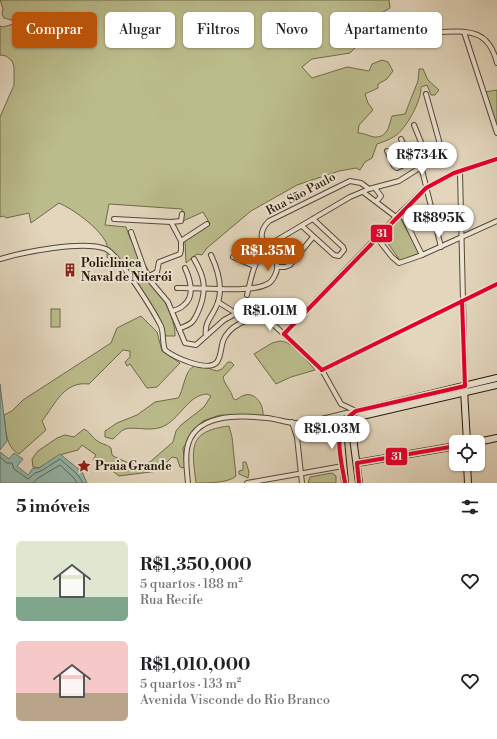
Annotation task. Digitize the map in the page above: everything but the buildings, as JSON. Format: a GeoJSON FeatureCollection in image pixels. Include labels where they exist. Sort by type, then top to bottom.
{"type":"FeatureCollection","features":[{"type":"Feature","properties":{"kind":"main road"},"geometry":{"type":"LineString","coordinates":[[359,483],[352,425],[362,416],[464,389],[497,378]]}},
{"type":"Feature","properties":{"kind":"main road"},"geometry":{"type":"LineString","coordinates":[[345,483],[340,428],[345,420],[355,411],[464,389],[497,385]]}},
{"type":"Feature","properties":{"kind":"main road"},"geometry":{"type":"LineString","coordinates":[[464,389],[467,435]]}},
{"type":"Feature","properties":{"kind":"main road"},"geometry":{"type":"LineString","coordinates":[[485,441],[497,438]]}},
{"type":"Feature","properties":{"kind":"main road"},"geometry":{"type":"LineString","coordinates":[[357,463],[449,447]]}},
{"type":"Feature","properties":{"kind":"main road"},"geometry":{"type":"LineString","coordinates":[[467,471],[468,483]]}},
{"type":"Feature","properties":{"kind":"street"},"geometry":{"type":"LineString","coordinates":[[442,31],[455,30],[485,40],[494,52],[497,63]]}},
{"type":"Feature","properties":{"kind":"street"},"geometry":{"type":"LineString","coordinates":[[464,32],[497,133]]}},
{"type":"Feature","properties":{"kind":"street"},"geometry":{"type":"LineString","coordinates":[[426,94],[443,155]]}},
{"type":"Feature","properties":{"kind":"street"},"geometry":{"type":"LineString","coordinates":[[414,125],[429,162]]}},
{"type":"Feature","properties":{"kind":"street"},"geometry":{"type":"LineString","coordinates":[[401,139],[411,162]]}},
{"type":"Feature","properties":{"kind":"street"},"geometry":{"type":"LineString","coordinates":[[387,150],[396,168],[426,155]]}},
{"type":"Feature","properties":{"kind":"street"},"geometry":{"type":"LineString","coordinates":[[247,295],[254,266],[266,247],[363,192],[399,180],[421,166],[450,152]]}},
{"type":"Feature","properties":{"kind":"street"},"geometry":{"type":"LineString","coordinates":[[284,334],[352,262],[426,188],[442,179],[497,159]]}},
{"type":"Feature","properties":{"kind":"street"},"geometry":{"type":"LineString","coordinates":[[421,166],[441,247]]}},
{"type":"Feature","properties":{"kind":"street"},"geometry":{"type":"LineString","coordinates":[[460,172],[464,389]]}},
{"type":"Feature","properties":{"kind":"street","name":"Rua São Paulo"},"geometry":{"type":"LineString","coordinates":[[266,247],[261,235],[264,226],[269,221],[350,181],[361,183],[369,189]]}},
{"type":"Feature","properties":{"kind":"street"},"geometry":{"type":"LineString","coordinates":[[375,188],[381,196],[377,201]]}},
{"type":"Feature","properties":{"kind":"street"},"geometry":{"type":"LineString","coordinates":[[363,192],[377,201],[396,217]]}},
{"type":"Feature","properties":{"kind":"street"},"geometry":{"type":"LineString","coordinates":[[401,212],[422,255]]}},
{"type":"Feature","properties":{"kind":"street"},"geometry":{"type":"LineString","coordinates":[[114,219],[171,222],[181,221],[182,214]]}},
{"type":"Feature","properties":{"kind":"street"},"geometry":{"type":"LineString","coordinates":[[302,226],[336,256],[344,250],[343,247],[313,219]]}},
{"type":"Feature","properties":{"kind":"street"},"geometry":{"type":"LineString","coordinates":[[377,238],[392,257],[399,263],[441,247],[497,221]]}},
{"type":"Feature","properties":{"kind":"street"},"geometry":{"type":"LineString","coordinates":[[147,277],[157,272],[159,262],[180,254],[182,250],[181,241],[171,222]]}},
{"type":"Feature","properties":{"kind":"street"},"geometry":{"type":"LineString","coordinates":[[181,241],[207,224]]}},
{"type":"Feature","properties":{"kind":"street"},"geometry":{"type":"LineString","coordinates":[[131,232],[147,277],[168,302],[183,340],[188,345],[196,345],[224,320],[237,313],[257,315],[264,318],[284,334],[322,370],[341,404],[355,411]]}},
{"type":"Feature","properties":{"kind":"street"},"geometry":{"type":"LineString","coordinates":[[278,267],[285,268],[290,265],[313,237]]}},
{"type":"Feature","properties":{"kind":"street"},"geometry":{"type":"LineString","coordinates":[[0,259],[53,248],[93,247],[106,249],[121,264],[157,319],[162,330],[165,350],[193,363],[207,366],[214,364],[218,358],[227,334],[244,321],[264,318]]}},
{"type":"Feature","properties":{"kind":"street"},"geometry":{"type":"LineString","coordinates":[[176,288],[258,288],[269,283],[274,278],[278,267],[274,257],[266,247]]}},
{"type":"Feature","properties":{"kind":"street"},"geometry":{"type":"LineString","coordinates":[[206,336],[205,327],[218,302],[219,288],[217,268],[211,255]]}},
{"type":"Feature","properties":{"kind":"street"},"geometry":{"type":"LineString","coordinates":[[233,257],[254,266]]}},
{"type":"Feature","properties":{"kind":"street"},"geometry":{"type":"LineString","coordinates":[[179,329],[191,323],[198,312],[206,288],[200,269],[194,259]]}},
{"type":"Feature","properties":{"kind":"street"},"geometry":{"type":"LineString","coordinates":[[172,311],[184,305],[190,297],[191,287],[185,268]]}},
{"type":"Feature","properties":{"kind":"street"},"geometry":{"type":"LineString","coordinates":[[322,370],[497,284]]}},
{"type":"Feature","properties":{"kind":"street"},"geometry":{"type":"LineString","coordinates":[[218,302],[237,313],[244,321]]}},
{"type":"Feature","properties":{"kind":"street"},"geometry":{"type":"LineString","coordinates":[[188,483],[186,460],[188,445],[194,433],[203,424],[215,420],[238,417],[262,417],[292,422],[306,422],[355,411]]}},
{"type":"Feature","properties":{"kind":"street"},"geometry":{"type":"LineString","coordinates":[[292,422],[296,428],[302,483]]}},
{"type":"Feature","properties":{"kind":"street"},"geometry":{"type":"LineString","coordinates":[[247,483],[343,466]]}},
{"type":"Feature","properties":{"kind":"green space"},"geometry":{"type":"Polygon","coordinates":[[[0,0],[389,0],[390,8],[383,12],[330,12],[330,48],[355,48],[350,53],[312,59],[302,67],[312,78],[347,67],[369,71],[372,64],[382,60],[388,62],[393,71],[387,79],[378,84],[378,88],[365,94],[368,103],[373,110],[359,125],[358,133],[363,133],[374,137],[379,137],[385,133],[389,127],[392,116],[405,114],[418,81],[419,69],[423,69],[428,80],[439,90],[435,95],[431,95],[427,85],[421,87],[419,99],[404,127],[393,137],[377,144],[372,158],[365,162],[360,170],[356,168],[339,171],[297,185],[251,211],[207,248],[202,255],[197,254],[186,263],[185,241],[210,224],[203,212],[183,221],[182,209],[109,204],[105,225],[126,227],[130,238],[165,301],[174,326],[175,336],[166,336],[139,291],[107,257],[107,244],[102,236],[78,214],[59,203],[31,223],[29,213],[6,218],[4,216],[0,217],[0,117],[14,85],[14,67],[12,61],[6,56],[0,55],[0,26],[3,27],[12,24],[12,48],[97,48],[97,12],[12,12],[12,20],[4,18],[2,14],[3,9],[0,0]]]}},
{"type":"Feature","properties":{"kind":"green space"},"geometry":{"type":"Polygon","coordinates":[[[497,90],[497,128],[485,92],[497,90]]]}},
{"type":"Feature","properties":{"kind":"green space"},"geometry":{"type":"Polygon","coordinates":[[[400,217],[419,253],[401,262],[383,236],[400,217]]]}},
{"type":"Feature","properties":{"kind":"green space"},"geometry":{"type":"Polygon","coordinates":[[[51,309],[60,309],[60,327],[51,327],[51,309]]]}},
{"type":"Feature","properties":{"kind":"green space"},"geometry":{"type":"Polygon","coordinates":[[[141,316],[157,332],[162,351],[180,363],[157,387],[147,388],[130,364],[127,366],[125,362],[130,357],[130,351],[123,350],[89,384],[73,386],[61,395],[42,421],[46,430],[19,454],[14,451],[7,437],[4,415],[12,411],[23,400],[111,343],[117,328],[141,316]]]}},
{"type":"Feature","properties":{"kind":"green space"},"geometry":{"type":"Polygon","coordinates":[[[280,341],[285,342],[295,348],[315,370],[291,377],[276,384],[254,354],[272,343],[280,341]]]}},
{"type":"Feature","properties":{"kind":"green space"},"geometry":{"type":"Polygon","coordinates":[[[228,362],[231,362],[234,365],[223,377],[233,398],[235,400],[245,395],[253,396],[261,404],[263,415],[258,417],[220,415],[203,421],[191,435],[183,448],[185,466],[183,468],[180,467],[177,458],[172,457],[167,462],[166,470],[119,476],[105,465],[100,467],[93,460],[96,455],[82,445],[78,450],[63,454],[39,468],[33,467],[32,459],[38,451],[57,438],[65,435],[74,437],[84,429],[88,431],[94,439],[111,448],[112,455],[115,457],[131,464],[150,462],[173,442],[176,431],[181,425],[204,407],[211,396],[207,394],[195,398],[166,425],[156,429],[125,429],[113,439],[105,437],[105,431],[117,423],[137,415],[155,402],[178,398],[188,372],[192,368],[202,366],[217,371],[222,369],[228,362]]]}},
{"type":"Feature","properties":{"kind":"green space"},"geometry":{"type":"Polygon","coordinates":[[[229,426],[232,437],[236,476],[228,480],[212,483],[196,483],[194,451],[195,444],[199,437],[215,428],[229,426]]]}},
{"type":"Feature","properties":{"kind":"green space"},"geometry":{"type":"Polygon","coordinates":[[[243,462],[246,462],[249,472],[248,478],[239,474],[239,471],[243,470],[243,462]]]}},
{"type":"Feature","properties":{"kind":"green space"},"geometry":{"type":"Polygon","coordinates":[[[332,473],[336,476],[336,483],[308,483],[310,477],[332,473]]]}},
{"type":"Feature","properties":{"kind":"water"},"geometry":{"type":"Polygon","coordinates":[[[0,384],[7,441],[0,450],[0,384]]]}},
{"type":"Feature","properties":{"kind":"water"},"geometry":{"type":"Polygon","coordinates":[[[0,452],[9,459],[14,453],[23,459],[17,466],[28,475],[33,468],[39,468],[60,454],[82,472],[87,483],[0,483],[0,452]]]}},
{"type":"Feature","properties":{"kind":"transit line","name":"31"},"geometry":{"type":"LineString","coordinates":[[284,334],[426,188],[454,173],[497,159]]}},
{"type":"Feature","properties":{"kind":"transit line","name":"31"},"geometry":{"type":"LineString","coordinates":[[322,370],[497,284]]}},
{"type":"Feature","properties":{"kind":"transit line","name":"31"},"geometry":{"type":"LineString","coordinates":[[345,483],[339,444],[340,434],[348,418],[356,411],[465,386],[462,301]]}},
{"type":"Feature","properties":{"kind":"transit line","name":"31"},"geometry":{"type":"LineString","coordinates":[[284,334],[322,370]]}},
{"type":"Feature","properties":{"kind":"transit line","name":"31"},"geometry":{"type":"LineString","coordinates":[[359,483],[357,463],[449,447]]}},
{"type":"Feature","properties":{"kind":"place","name":"Policlinica Naval de Niterói"},"geometry":{"type":"Point","coordinates":[70,270]}},
{"type":"Feature","properties":{"kind":"place","name":"Praia Grande"},"geometry":{"type":"Point","coordinates":[84,466]}}]}
